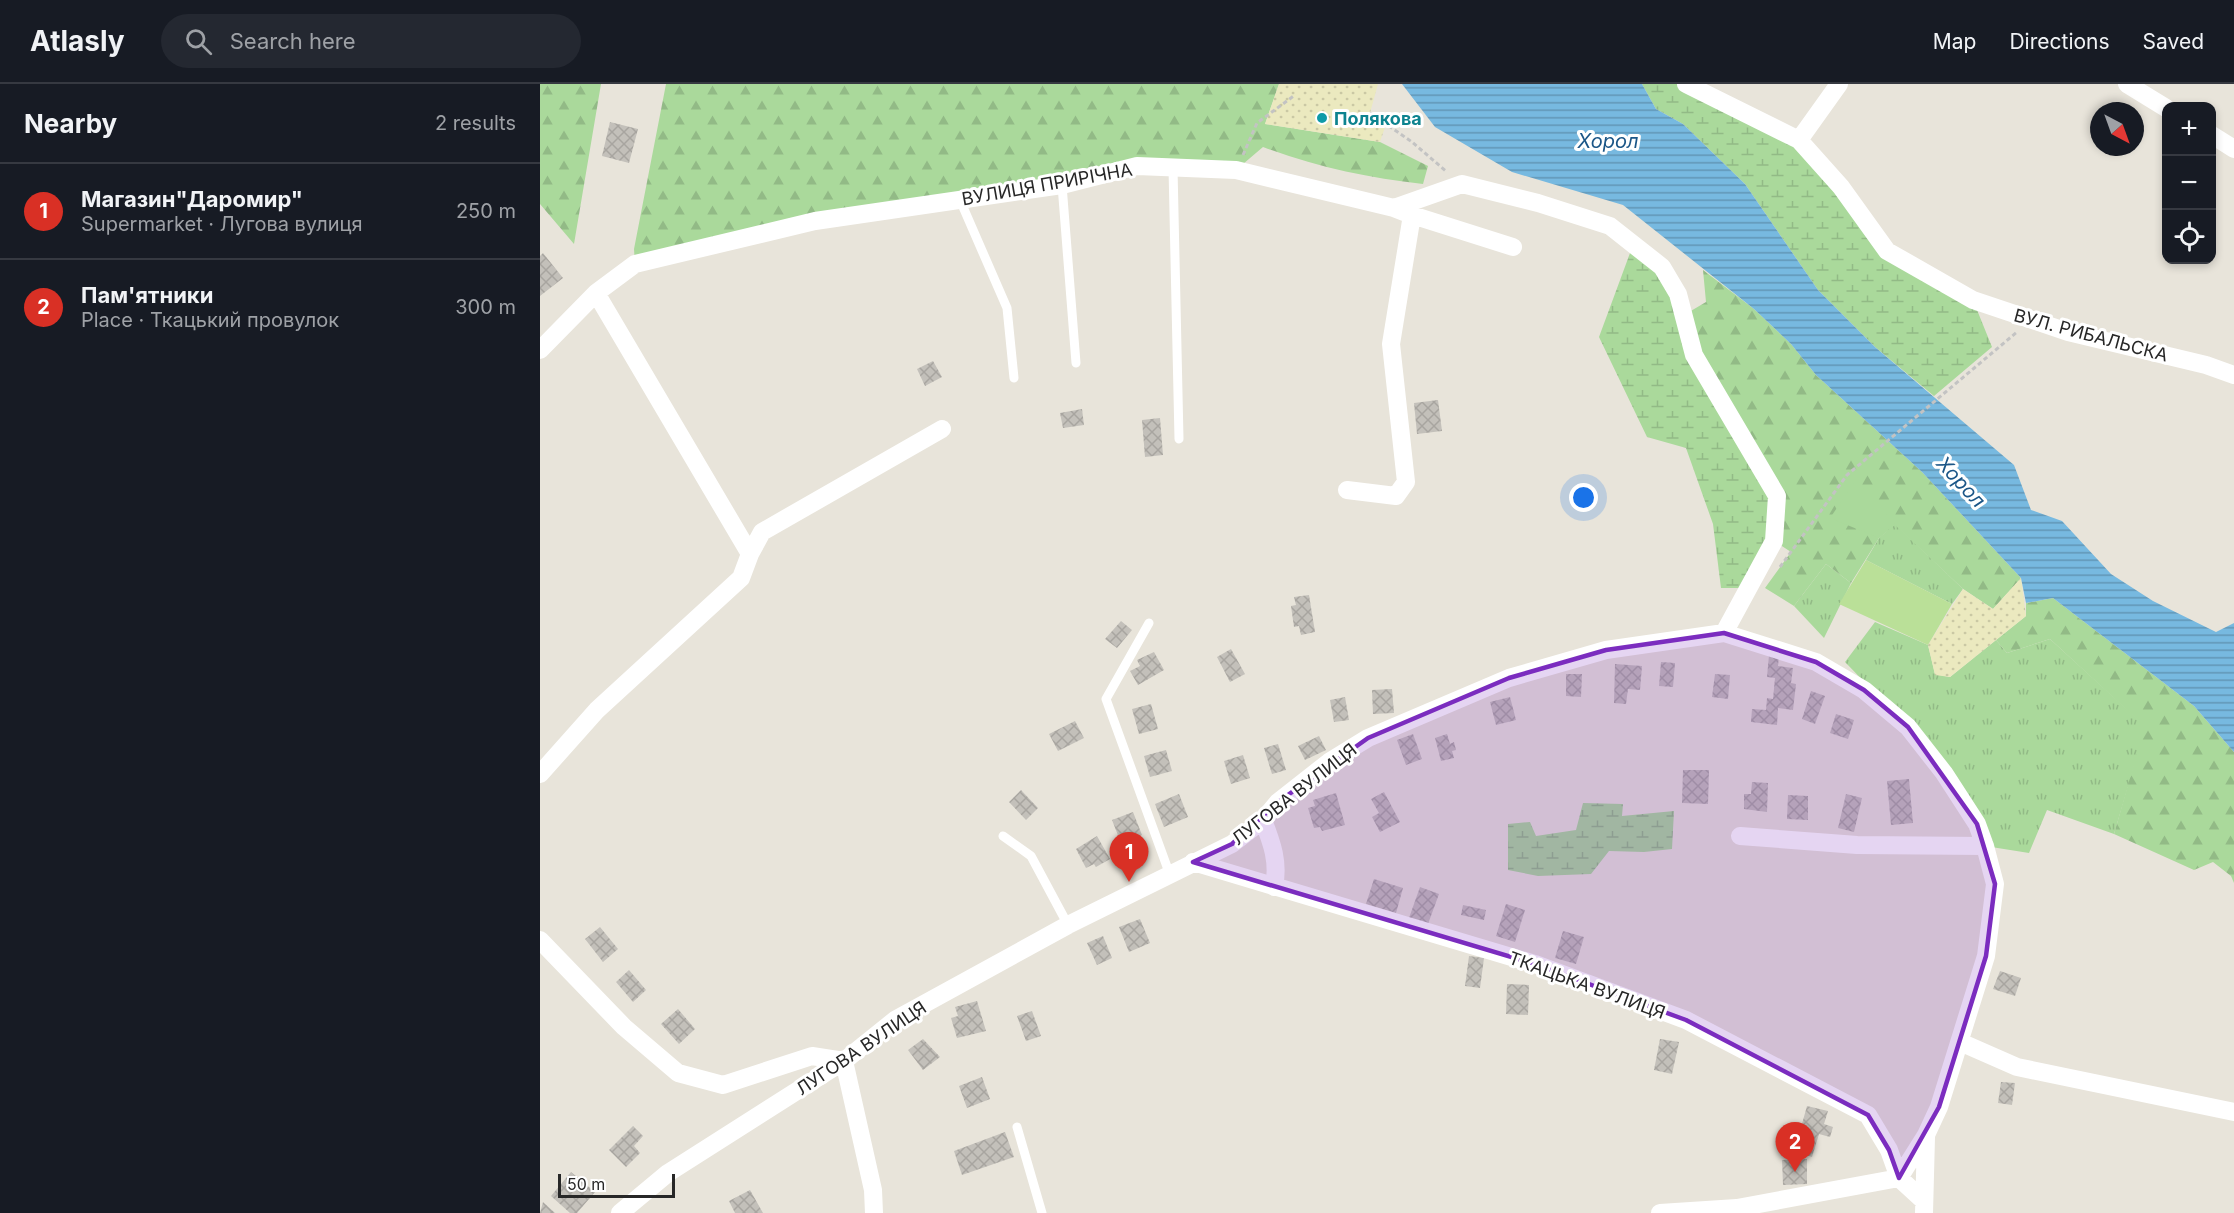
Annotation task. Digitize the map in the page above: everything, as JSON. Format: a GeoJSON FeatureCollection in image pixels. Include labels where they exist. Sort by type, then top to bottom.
{"type":"FeatureCollection","features":[{"type":"Feature","properties":{"kind":"street"},"geometry":{"type":"LineString","coordinates":[[1686,84],[1799,140],[1839,84]]}},
{"type":"Feature","properties":{"kind":"street"},"geometry":{"type":"LineString","coordinates":[[2127,84],[2162,106]]}},
{"type":"Feature","properties":{"kind":"street"},"geometry":{"type":"LineString","coordinates":[[2216,138],[2234,149]]}},
{"type":"Feature","properties":{"kind":"street","name":"ВУЛ. РИБАЛЬСКА"},"geometry":{"type":"LineString","coordinates":[[1799,140],[1841,187],[1887,251],[1973,300],[2068,332],[2206,365],[2234,375]]}},
{"type":"Feature","properties":{"kind":"street","name":"ВУЛИЦЯ ПРИРІЧНА"},"geometry":{"type":"LineString","coordinates":[[540,350],[596,293],[635,264],[815,221],[1062,185],[1137,166],[1236,170],[1394,208],[1513,248]]}},
{"type":"Feature","properties":{"kind":"street"},"geometry":{"type":"LineString","coordinates":[[1394,208],[1462,184],[1538,203],[1610,226],[1662,267],[1678,294],[1694,355],[1777,496],[1774,541],[1745,588],[1724,633]]}},
{"type":"Feature","properties":{"kind":"street"},"geometry":{"type":"LineString","coordinates":[[1347,490],[1396,496],[1406,482],[1391,344],[1412,215]]}},
{"type":"Feature","properties":{"kind":"street"},"geometry":{"type":"LineString","coordinates":[[596,293],[750,554]]}},
{"type":"Feature","properties":{"kind":"street"},"geometry":{"type":"LineString","coordinates":[[540,774],[597,710],[741,578],[762,532],[942,429]]}},
{"type":"Feature","properties":{"kind":"street","name":"ЛУГОВА ВУЛИЦЯ"},"geometry":{"type":"LineString","coordinates":[[620,1213],[668,1173],[844,1061],[895,1020],[1068,925],[1232,844],[1263,820],[1278,802],[1329,762],[1368,738],[1509,678],[1606,650],[1724,633],[1816,662],[1864,690],[1908,727],[1944,773],[1977,824],[1985,846],[1995,884],[1988,946],[1939,1107],[1926,1135],[1899,1178]]}},
{"type":"Feature","properties":{"kind":"street"},"geometry":{"type":"LineString","coordinates":[[1263,820],[1272,843],[1277,869],[1274,887]]}},
{"type":"Feature","properties":{"kind":"street"},"geometry":{"type":"LineString","coordinates":[[1740,836],[1857,845],[1985,846]]}},
{"type":"Feature","properties":{"kind":"street","name":"ТКАЦЬКА ВУЛИЦЯ"},"geometry":{"type":"LineString","coordinates":[[1193,862],[1535,964],[1686,1020],[1868,1115],[1889,1150],[1899,1178],[1923,1207]]}},
{"type":"Feature","properties":{"kind":"street"},"geometry":{"type":"LineString","coordinates":[[540,940],[624,1027],[678,1073],[723,1085],[812,1056],[844,1061],[873,1190],[874,1213]]}},
{"type":"Feature","properties":{"kind":"street"},"geometry":{"type":"LineString","coordinates":[[1960,1042],[2017,1067],[2234,1112]]}},
{"type":"Feature","properties":{"kind":"street","name":"ТКАЦЬКА ВУЛИЦЯ"},"geometry":{"type":"LineString","coordinates":[[1923,1207],[1926,1135]]}},
{"type":"Feature","properties":{"kind":"street"},"geometry":{"type":"LineString","coordinates":[[1660,1213],[1737,1208],[1899,1178]]}},
{"type":"Feature","properties":{"kind":"lane"},"geometry":{"type":"LineString","coordinates":[[1173,168],[1179,439]]}},
{"type":"Feature","properties":{"kind":"lane"},"geometry":{"type":"LineString","coordinates":[[1062,185],[1076,363]]}},
{"type":"Feature","properties":{"kind":"lane"},"geometry":{"type":"LineString","coordinates":[[960,200],[1006,308],[1014,378]]}},
{"type":"Feature","properties":{"kind":"lane"},"geometry":{"type":"LineString","coordinates":[[1149,623],[1106,699],[1170,875]]}},
{"type":"Feature","properties":{"kind":"lane"},"geometry":{"type":"LineString","coordinates":[[1003,836],[1031,856],[1068,925]]}},
{"type":"Feature","properties":{"kind":"lane"},"geometry":{"type":"LineString","coordinates":[[1017,1127],[1042,1213]]}},
{"type":"Feature","properties":{"kind":"path"},"geometry":{"type":"LineString","coordinates":[[1236,170],[1257,123],[1294,95]]}},
{"type":"Feature","properties":{"kind":"path"},"geometry":{"type":"LineString","coordinates":[[1370,113],[1412,142],[1462,184]]}},
{"type":"Feature","properties":{"kind":"path"},"geometry":{"type":"LineString","coordinates":[[1778,570],[1847,475],[2031,320]]}},
{"type":"Feature","properties":{"kind":"highlighted area"},"geometry":{"type":"Polygon","coordinates":[[[1724,633],[1816,662],[1864,690],[1908,727],[1977,824],[1995,884],[1986,956],[1939,1107],[1899,1178],[1889,1150],[1868,1115],[1686,1020],[1535,964],[1193,862],[1232,844],[1278,802],[1368,738],[1509,678],[1606,650],[1724,633]]]}},
{"type":"Feature","properties":{"kind":"green space"},"geometry":{"type":"Polygon","coordinates":[[[540,84],[601,84],[574,244],[540,204],[540,84]]]}},
{"type":"Feature","properties":{"kind":"green space"},"geometry":{"type":"Polygon","coordinates":[[[666,84],[1279,84],[1265,124],[1380,142],[1428,166],[1423,184],[1342,171],[1263,147],[1236,170],[1137,166],[815,221],[635,264],[634,249],[666,84]]]}},
{"type":"Feature","properties":{"kind":"green space"},"geometry":{"type":"Polygon","coordinates":[[[1642,84],[1684,84],[1798,143],[1887,251],[1973,300],[1992,347],[1934,396],[1875,347],[1818,290],[1745,184],[1683,124],[1656,109],[1642,84]]]}},
{"type":"Feature","properties":{"kind":"green space"},"geometry":{"type":"Polygon","coordinates":[[[1633,245],[1662,267],[1694,355],[1777,496],[1774,541],[1745,588],[1721,588],[1713,524],[1686,448],[1647,437],[1599,337],[1633,245]]]}},
{"type":"Feature","properties":{"kind":"green space"},"geometry":{"type":"Polygon","coordinates":[[[1703,270],[1754,309],[1791,344],[1816,375],[1922,472],[2021,578],[1993,609],[1963,589],[1895,525],[1879,538],[1851,583],[1826,564],[1794,606],[1765,588],[1791,552],[1774,541],[1684,315],[1706,302],[1703,270]]]}},
{"type":"Feature","properties":{"kind":"green space"},"geometry":{"type":"Polygon","coordinates":[[[1856,480],[1895,524],[1879,538],[1830,518],[1856,480]]]}},
{"type":"Feature","properties":{"kind":"green space"},"geometry":{"type":"Polygon","coordinates":[[[1895,524],[1963,589],[1952,604],[1866,560],[1879,538],[1895,524]]]}},
{"type":"Feature","properties":{"kind":"green space"},"geometry":{"type":"Polygon","coordinates":[[[1866,560],[1952,604],[1928,645],[1839,604],[1866,560]]]}},
{"type":"Feature","properties":{"kind":"green space"},"geometry":{"type":"Polygon","coordinates":[[[1826,564],[1851,583],[1824,638],[1794,606],[1826,564]]]}},
{"type":"Feature","properties":{"kind":"green space"},"geometry":{"type":"Polygon","coordinates":[[[2053,598],[2194,706],[2234,752],[2234,883],[2231,876],[2213,862],[2194,870],[2114,834],[2139,746],[2141,723],[2050,639],[2007,653],[1996,640],[2026,616],[2026,603],[2053,598]]]}},
{"type":"Feature","properties":{"kind":"green space"},"geometry":{"type":"Polygon","coordinates":[[[1875,622],[1928,645],[1935,674],[1950,677],[1996,640],[2007,653],[2050,639],[2142,723],[2140,746],[2114,834],[2047,810],[2029,853],[1985,846],[1908,727],[1845,662],[1875,622]]]}},
{"type":"Feature","properties":{"kind":"green space"},"geometry":{"type":"Polygon","coordinates":[[[1583,803],[1623,804],[1622,816],[1674,811],[1672,849],[1644,852],[1609,851],[1591,874],[1538,876],[1508,870],[1508,824],[1530,822],[1536,836],[1576,830],[1583,803]]]}},
{"type":"Feature","properties":{"kind":"sand","name":"Полякова"},"geometry":{"type":"Polygon","coordinates":[[[1279,84],[1378,84],[1370,113],[1386,124],[1380,142],[1265,124],[1279,84]]]}},
{"type":"Feature","properties":{"kind":"sand"},"geometry":{"type":"Polygon","coordinates":[[[2021,578],[2026,616],[1950,677],[1935,675],[1928,645],[1963,589],[1993,609],[2021,578]]]}},
{"type":"Feature","properties":{"kind":"water","name":"Хорол"},"geometry":{"type":"Polygon","coordinates":[[[1402,84],[1642,84],[1656,109],[1683,124],[1745,184],[1818,290],[1875,347],[2014,465],[2031,510],[2062,521],[2111,574],[2153,601],[2216,632],[2234,623],[2234,752],[2194,706],[2053,598],[2026,603],[2021,578],[1922,472],[1816,375],[1791,344],[1754,309],[1623,205],[1512,172],[1435,127],[1402,84]]]}},
{"type":"Feature","properties":{"kind":"building"},"geometry":{"type":"Polygon","coordinates":[[[610,122],[638,129],[629,163],[602,156],[610,122]]]}},
{"type":"Feature","properties":{"kind":"building"},"geometry":{"type":"Polygon","coordinates":[[[543,253],[563,278],[540,296],[540,256],[543,253]]]}},
{"type":"Feature","properties":{"kind":"building"},"geometry":{"type":"Polygon","coordinates":[[[933,361],[942,377],[925,386],[917,369],[933,361]]]}},
{"type":"Feature","properties":{"kind":"building"},"geometry":{"type":"Polygon","coordinates":[[[1438,400],[1442,431],[1417,434],[1414,403],[1438,400]]]}},
{"type":"Feature","properties":{"kind":"building"},"geometry":{"type":"Polygon","coordinates":[[[1082,409],[1084,425],[1063,428],[1060,413],[1082,409]]]}},
{"type":"Feature","properties":{"kind":"building"},"geometry":{"type":"Polygon","coordinates":[[[1160,418],[1163,455],[1145,457],[1142,420],[1160,418]]]}},
{"type":"Feature","properties":{"kind":"building"},"geometry":{"type":"Polygon","coordinates":[[[1309,595],[1315,632],[1301,635],[1299,626],[1294,627],[1291,606],[1296,605],[1294,597],[1309,595]]]}},
{"type":"Feature","properties":{"kind":"building"},"geometry":{"type":"Polygon","coordinates":[[[1121,621],[1132,630],[1117,648],[1105,639],[1121,621]]]}},
{"type":"Feature","properties":{"kind":"building"},"geometry":{"type":"Polygon","coordinates":[[[1231,649],[1245,674],[1230,682],[1217,657],[1231,649]]]}},
{"type":"Feature","properties":{"kind":"building"},"geometry":{"type":"Polygon","coordinates":[[[1154,652],[1164,670],[1138,685],[1130,671],[1140,666],[1137,660],[1154,652]]]}},
{"type":"Feature","properties":{"kind":"building"},"geometry":{"type":"Polygon","coordinates":[[[1769,655],[1779,656],[1778,666],[1793,668],[1791,683],[1796,684],[1793,710],[1778,708],[1777,725],[1751,722],[1752,709],[1766,710],[1767,698],[1773,699],[1775,678],[1767,677],[1769,655]]]}},
{"type":"Feature","properties":{"kind":"building"},"geometry":{"type":"Polygon","coordinates":[[[1661,662],[1675,663],[1673,687],[1659,686],[1661,662]]]}},
{"type":"Feature","properties":{"kind":"building"},"geometry":{"type":"Polygon","coordinates":[[[1615,664],[1642,666],[1640,690],[1628,689],[1626,704],[1614,703],[1615,664]]]}},
{"type":"Feature","properties":{"kind":"building"},"geometry":{"type":"Polygon","coordinates":[[[1566,674],[1582,674],[1581,697],[1566,696],[1566,674]]]}},
{"type":"Feature","properties":{"kind":"building"},"geometry":{"type":"Polygon","coordinates":[[[1715,674],[1730,675],[1728,699],[1712,697],[1715,674]]]}},
{"type":"Feature","properties":{"kind":"building"},"geometry":{"type":"Polygon","coordinates":[[[1392,689],[1394,713],[1373,714],[1372,690],[1392,689]]]}},
{"type":"Feature","properties":{"kind":"building"},"geometry":{"type":"Polygon","coordinates":[[[1811,691],[1825,696],[1815,724],[1802,719],[1811,691]]]}},
{"type":"Feature","properties":{"kind":"building"},"geometry":{"type":"Polygon","coordinates":[[[1345,697],[1349,720],[1334,722],[1330,700],[1345,697]]]}},
{"type":"Feature","properties":{"kind":"building"},"geometry":{"type":"Polygon","coordinates":[[[1510,697],[1516,720],[1496,725],[1490,702],[1510,697]]]}},
{"type":"Feature","properties":{"kind":"building"},"geometry":{"type":"Polygon","coordinates":[[[1151,704],[1158,729],[1139,734],[1132,709],[1151,704]]]}},
{"type":"Feature","properties":{"kind":"building"},"geometry":{"type":"Polygon","coordinates":[[[1836,714],[1854,720],[1848,739],[1830,733],[1836,714]]]}},
{"type":"Feature","properties":{"kind":"building"},"geometry":{"type":"Polygon","coordinates":[[[1075,721],[1084,738],[1058,751],[1049,734],[1075,721]]]}},
{"type":"Feature","properties":{"kind":"building"},"geometry":{"type":"Polygon","coordinates":[[[1413,734],[1422,759],[1406,765],[1397,740],[1413,734]]]}},
{"type":"Feature","properties":{"kind":"building"},"geometry":{"type":"Polygon","coordinates":[[[1447,734],[1450,744],[1454,742],[1456,750],[1452,751],[1454,758],[1441,761],[1435,738],[1447,734]]]}},
{"type":"Feature","properties":{"kind":"building"},"geometry":{"type":"Polygon","coordinates":[[[1319,736],[1326,750],[1305,760],[1298,746],[1319,736]]]}},
{"type":"Feature","properties":{"kind":"building"},"geometry":{"type":"Polygon","coordinates":[[[1278,744],[1286,770],[1272,774],[1264,748],[1278,744]]]}},
{"type":"Feature","properties":{"kind":"building"},"geometry":{"type":"Polygon","coordinates":[[[1166,750],[1172,771],[1150,777],[1144,756],[1166,750]]]}},
{"type":"Feature","properties":{"kind":"building"},"geometry":{"type":"Polygon","coordinates":[[[1243,755],[1250,778],[1231,784],[1224,761],[1243,755]]]}},
{"type":"Feature","properties":{"kind":"building"},"geometry":{"type":"Polygon","coordinates":[[[1683,770],[1709,770],[1708,804],[1682,803],[1683,770]]]}},
{"type":"Feature","properties":{"kind":"building"},"geometry":{"type":"Polygon","coordinates":[[[1909,779],[1913,823],[1891,825],[1887,781],[1909,779]]]}},
{"type":"Feature","properties":{"kind":"building"},"geometry":{"type":"Polygon","coordinates":[[[1752,782],[1768,783],[1767,812],[1744,809],[1744,794],[1751,794],[1752,782]]]}},
{"type":"Feature","properties":{"kind":"building"},"geometry":{"type":"Polygon","coordinates":[[[1021,790],[1038,808],[1026,820],[1009,802],[1021,790]]]}},
{"type":"Feature","properties":{"kind":"building"},"geometry":{"type":"Polygon","coordinates":[[[1384,792],[1400,822],[1380,832],[1372,817],[1379,813],[1371,799],[1384,792]]]}},
{"type":"Feature","properties":{"kind":"building"},"geometry":{"type":"Polygon","coordinates":[[[1336,793],[1345,825],[1322,831],[1320,827],[1314,828],[1308,808],[1315,806],[1313,800],[1336,793]]]}},
{"type":"Feature","properties":{"kind":"building"},"geometry":{"type":"Polygon","coordinates":[[[1179,794],[1188,817],[1164,827],[1155,804],[1179,794]]]}},
{"type":"Feature","properties":{"kind":"building"},"geometry":{"type":"Polygon","coordinates":[[[1846,794],[1862,798],[1854,832],[1838,828],[1846,794]]]}},
{"type":"Feature","properties":{"kind":"building"},"geometry":{"type":"Polygon","coordinates":[[[1788,795],[1808,796],[1808,820],[1787,819],[1788,795]]]}},
{"type":"Feature","properties":{"kind":"building"},"geometry":{"type":"Polygon","coordinates":[[[1133,812],[1142,835],[1121,843],[1112,820],[1133,812]]]}},
{"type":"Feature","properties":{"kind":"building"},"geometry":{"type":"Polygon","coordinates":[[[1097,836],[1110,859],[1096,867],[1094,864],[1086,868],[1076,849],[1097,836]]]}},
{"type":"Feature","properties":{"kind":"building"},"geometry":{"type":"Polygon","coordinates":[[[1374,879],[1403,888],[1396,913],[1366,904],[1374,879]]]}},
{"type":"Feature","properties":{"kind":"building"},"geometry":{"type":"Polygon","coordinates":[[[1420,887],[1439,894],[1428,924],[1409,918],[1420,887]]]}},
{"type":"Feature","properties":{"kind":"building"},"geometry":{"type":"Polygon","coordinates":[[[1506,904],[1525,910],[1515,942],[1496,936],[1506,904]]]}},
{"type":"Feature","properties":{"kind":"building"},"geometry":{"type":"Polygon","coordinates":[[[1463,905],[1486,910],[1484,920],[1461,915],[1463,905]]]}},
{"type":"Feature","properties":{"kind":"building"},"geometry":{"type":"Polygon","coordinates":[[[1140,919],[1150,943],[1129,952],[1119,927],[1140,919]]]}},
{"type":"Feature","properties":{"kind":"building"},"geometry":{"type":"Polygon","coordinates":[[[600,927],[618,949],[603,962],[585,939],[600,927]]]}},
{"type":"Feature","properties":{"kind":"building"},"geometry":{"type":"Polygon","coordinates":[[[1563,931],[1584,937],[1576,964],[1555,958],[1563,931]]]}},
{"type":"Feature","properties":{"kind":"building"},"geometry":{"type":"Polygon","coordinates":[[[1103,936],[1112,958],[1097,965],[1087,943],[1103,936]]]}},
{"type":"Feature","properties":{"kind":"building"},"geometry":{"type":"Polygon","coordinates":[[[1469,956],[1484,958],[1480,988],[1465,986],[1469,956]]]}},
{"type":"Feature","properties":{"kind":"building"},"geometry":{"type":"Polygon","coordinates":[[[629,970],[646,990],[633,1002],[616,982],[629,970]]]}},
{"type":"Feature","properties":{"kind":"building"},"geometry":{"type":"Polygon","coordinates":[[[2000,971],[2021,978],[2015,996],[1993,989],[2000,971]]]}},
{"type":"Feature","properties":{"kind":"building"},"geometry":{"type":"Polygon","coordinates":[[[1507,984],[1529,985],[1528,1015],[1506,1014],[1507,984]]]}},
{"type":"Feature","properties":{"kind":"building"},"geometry":{"type":"Polygon","coordinates":[[[977,1001],[986,1031],[957,1038],[951,1018],[958,1016],[955,1007],[977,1001]]]}},
{"type":"Feature","properties":{"kind":"building"},"geometry":{"type":"Polygon","coordinates":[[[678,1009],[695,1029],[679,1044],[661,1024],[678,1009]]]}},
{"type":"Feature","properties":{"kind":"building"},"geometry":{"type":"Polygon","coordinates":[[[1032,1011],[1041,1036],[1026,1041],[1017,1016],[1032,1011]]]}},
{"type":"Feature","properties":{"kind":"building"},"geometry":{"type":"Polygon","coordinates":[[[923,1039],[940,1057],[923,1070],[908,1050],[923,1039]]]}},
{"type":"Feature","properties":{"kind":"building"},"geometry":{"type":"Polygon","coordinates":[[[1660,1039],[1679,1042],[1672,1074],[1654,1070],[1660,1039]]]}},
{"type":"Feature","properties":{"kind":"building"},"geometry":{"type":"Polygon","coordinates":[[[982,1077],[990,1099],[967,1108],[959,1086],[982,1077]]]}},
{"type":"Feature","properties":{"kind":"building"},"geometry":{"type":"Polygon","coordinates":[[[2001,1082],[2015,1083],[2012,1105],[1998,1103],[2001,1082]]]}},
{"type":"Feature","properties":{"kind":"building"},"geometry":{"type":"Polygon","coordinates":[[[1807,1106],[1828,1111],[1824,1124],[1833,1127],[1830,1137],[1819,1134],[1812,1157],[1783,1146],[1788,1128],[1800,1131],[1807,1106]]]}},
{"type":"Feature","properties":{"kind":"building"},"geometry":{"type":"Polygon","coordinates":[[[633,1126],[643,1136],[634,1146],[640,1153],[626,1167],[609,1150],[633,1126]]]}},
{"type":"Feature","properties":{"kind":"building"},"geometry":{"type":"Polygon","coordinates":[[[1005,1132],[1014,1157],[962,1175],[954,1151],[1005,1132]]]}},
{"type":"Feature","properties":{"kind":"building"},"geometry":{"type":"Polygon","coordinates":[[[1807,1159],[1807,1184],[1783,1185],[1782,1160],[1807,1159]]]}},
{"type":"Feature","properties":{"kind":"building"},"geometry":{"type":"Polygon","coordinates":[[[571,1172],[595,1192],[577,1213],[570,1213],[551,1196],[571,1172]]]}},
{"type":"Feature","properties":{"kind":"building"},"geometry":{"type":"Polygon","coordinates":[[[750,1190],[763,1213],[735,1213],[729,1201],[750,1190]]]}},
{"type":"Feature","properties":{"kind":"building"},"geometry":{"type":"Polygon","coordinates":[[[543,1202],[555,1213],[540,1213],[543,1202]]]}},
{"type":"Feature","properties":{"kind":"place","name":"Полякова"},"geometry":{"type":"Point","coordinates":[1322,118]}},
{"type":"Feature","properties":{"kind":"place","name":"Магазин\"Даромир\""},"geometry":{"type":"Point","coordinates":[1129,882]}},
{"type":"Feature","properties":{"kind":"place","name":"Пам'ятники"},"geometry":{"type":"Point","coordinates":[1795,1172]}}]}
